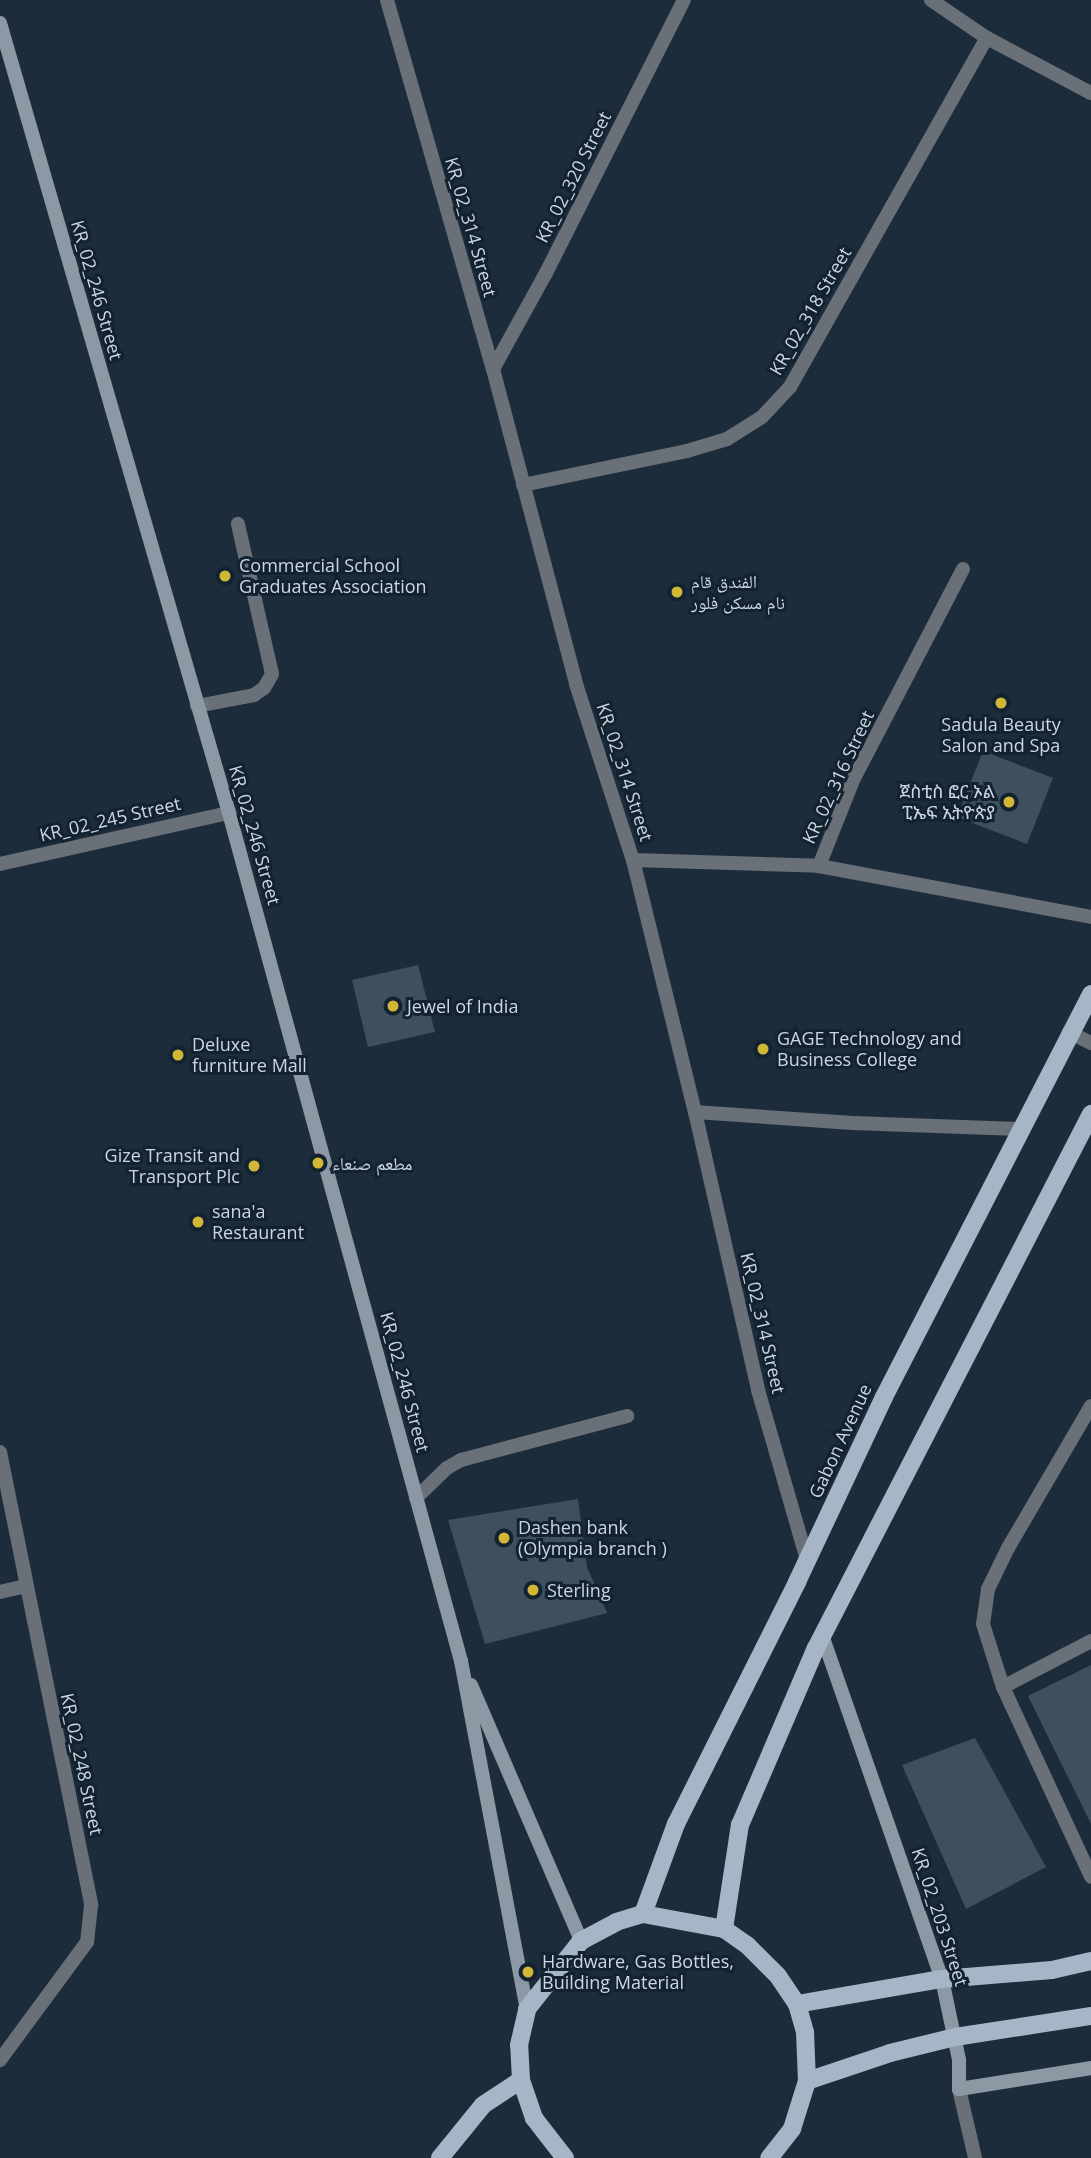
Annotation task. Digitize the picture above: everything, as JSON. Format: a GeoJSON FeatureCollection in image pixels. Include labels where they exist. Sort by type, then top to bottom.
{"type":"FeatureCollection","features":[{"type":"Feature","properties":{"kind":"main road","name":"Gabon Avenue"},"geometry":{"type":"LineString","coordinates":[[643,1914],[676,1824],[807,1560],[884,1397],[1019,1129],[1091,994]]}},
{"type":"Feature","properties":{"kind":"main road"},"geometry":{"type":"LineString","coordinates":[[724,1929],[740,1825],[822,1635],[1091,1114]]}},
{"type":"Feature","properties":{"kind":"main road"},"geometry":{"type":"LineString","coordinates":[[540,2158],[562,2155],[534,2118],[521,2080],[519,2045],[527,2010],[581,1941],[616,1922],[643,1914],[724,1929],[748,1946],[778,1976],[797,2004],[805,2032],[807,2081],[792,2129],[769,2158]]}},
{"type":"Feature","properties":{"kind":"main road"},"geometry":{"type":"LineString","coordinates":[[797,2004],[942,1979],[1052,1970],[1091,1961]]}},
{"type":"Feature","properties":{"kind":"main road"},"geometry":{"type":"LineString","coordinates":[[807,2081],[890,2053],[955,2037],[1091,2016]]}},
{"type":"Feature","properties":{"kind":"main road"},"geometry":{"type":"LineString","coordinates":[[440,2158],[483,2105],[521,2080]]}},
{"type":"Feature","properties":{"kind":"street","name":"KR_02_314 Street"},"geometry":{"type":"LineString","coordinates":[[387,0],[493,369],[576,684],[633,860],[695,1112],[758,1390],[807,1560]]}},
{"type":"Feature","properties":{"kind":"street","name":"KR_02_320 Street"},"geometry":{"type":"LineString","coordinates":[[493,369],[546,274],[684,0]]}},
{"type":"Feature","properties":{"kind":"street"},"geometry":{"type":"LineString","coordinates":[[931,0],[987,38],[1091,93]]}},
{"type":"Feature","properties":{"kind":"street","name":"KR_02_246 Street"},"geometry":{"type":"LineString","coordinates":[[0,25],[229,813],[461,1661],[527,2010]]}},
{"type":"Feature","properties":{"kind":"street","name":"KR_02_318 Street"},"geometry":{"type":"LineString","coordinates":[[523,485],[687,451],[727,439],[762,417],[790,387],[987,38]]}},
{"type":"Feature","properties":{"kind":"street"},"geometry":{"type":"LineString","coordinates":[[197,706],[254,695],[264,688],[272,674],[238,524]]}},
{"type":"Feature","properties":{"kind":"street","name":"KR_02_316 Street"},"geometry":{"type":"LineString","coordinates":[[963,569],[854,778],[819,866],[1091,917]]}},
{"type":"Feature","properties":{"kind":"street","name":"KR_02_245 Street"},"geometry":{"type":"LineString","coordinates":[[0,864],[229,813]]}},
{"type":"Feature","properties":{"kind":"street"},"geometry":{"type":"LineString","coordinates":[[633,860],[819,866]]}},
{"type":"Feature","properties":{"kind":"street"},"geometry":{"type":"LineString","coordinates":[[1069,1032],[1091,1044]]}},
{"type":"Feature","properties":{"kind":"street"},"geometry":{"type":"LineString","coordinates":[[695,1112],[853,1123],[1019,1129]]}},
{"type":"Feature","properties":{"kind":"street"},"geometry":{"type":"LineString","coordinates":[[1091,1406],[1008,1548],[988,1589],[983,1624],[1003,1687],[1091,1877]]}},
{"type":"Feature","properties":{"kind":"street"},"geometry":{"type":"LineString","coordinates":[[416,1498],[447,1468],[461,1460],[627,1416]]}},
{"type":"Feature","properties":{"kind":"street","name":"KR_02_248 Street"},"geometry":{"type":"LineString","coordinates":[[0,1451],[91,1905],[87,1942],[0,2060]]}},
{"type":"Feature","properties":{"kind":"street"},"geometry":{"type":"LineString","coordinates":[[0,1592],[25,1586]]}},
{"type":"Feature","properties":{"kind":"street","name":"KR_02_203 Street"},"geometry":{"type":"LineString","coordinates":[[822,1635],[942,1979],[960,2060],[959,2089]]}},
{"type":"Feature","properties":{"kind":"street"},"geometry":{"type":"LineString","coordinates":[[1003,1687],[1091,1641]]}},
{"type":"Feature","properties":{"kind":"street","name":"KR_02_246 Street"},"geometry":{"type":"LineString","coordinates":[[461,1661],[581,1941]]}},
{"type":"Feature","properties":{"kind":"street"},"geometry":{"type":"LineString","coordinates":[[975,2158],[959,2089],[1091,2068]]}},
{"type":"Feature","properties":{"kind":"building"},"geometry":{"type":"Polygon","coordinates":[[[983,751],[1053,778],[1027,844],[957,817],[983,751]]]}},
{"type":"Feature","properties":{"kind":"building","name":"Jewel of India"},"geometry":{"type":"Polygon","coordinates":[[[418,965],[435,1032],[368,1047],[352,980],[418,965]]]}},
{"type":"Feature","properties":{"kind":"building","name":"Sterling"},"geometry":{"type":"Polygon","coordinates":[[[578,1499],[587,1567],[607,1613],[485,1644],[448,1520],[578,1499]]]}},
{"type":"Feature","properties":{"kind":"building"},"geometry":{"type":"Polygon","coordinates":[[[1091,1665],[1091,1824],[1028,1696],[1091,1665]]]}},
{"type":"Feature","properties":{"kind":"building"},"geometry":{"type":"Polygon","coordinates":[[[975,1738],[1046,1867],[966,1909],[902,1765],[975,1738]]]}},
{"type":"Feature","properties":{"kind":"place","name":"Commercial School Graduates Association"},"geometry":{"type":"Point","coordinates":[225,576]}},
{"type":"Feature","properties":{"kind":"place","name":"الفندق قام نام مسكن فلور"},"geometry":{"type":"Point","coordinates":[677,592]}},
{"type":"Feature","properties":{"kind":"place","name":"Sadula Beauty Salon and Spa"},"geometry":{"type":"Point","coordinates":[1001,703]}},
{"type":"Feature","properties":{"kind":"place","name":"ጀስቲስ ፎር ኦል ፒኤፍ ኢትዮጵያ"},"geometry":{"type":"Point","coordinates":[1009,802]}},
{"type":"Feature","properties":{"kind":"place","name":"Jewel of India"},"geometry":{"type":"Point","coordinates":[393,1006]}},
{"type":"Feature","properties":{"kind":"place","name":"GAGE Technology and Business College"},"geometry":{"type":"Point","coordinates":[763,1049]}},
{"type":"Feature","properties":{"kind":"place","name":"Deluxe furniture Mall"},"geometry":{"type":"Point","coordinates":[178,1055]}},
{"type":"Feature","properties":{"kind":"place","name":"مطعم صنعاء"},"geometry":{"type":"Point","coordinates":[318,1163]}},
{"type":"Feature","properties":{"kind":"place","name":"Gize Transit and Transport Plc"},"geometry":{"type":"Point","coordinates":[254,1166]}},
{"type":"Feature","properties":{"kind":"place","name":"sana'a Restaurant"},"geometry":{"type":"Point","coordinates":[198,1222]}},
{"type":"Feature","properties":{"kind":"place","name":"Dashen bank (Olympia branch )"},"geometry":{"type":"Point","coordinates":[504,1538]}},
{"type":"Feature","properties":{"kind":"place","name":"Sterling"},"geometry":{"type":"Point","coordinates":[533,1590]}},
{"type":"Feature","properties":{"kind":"place","name":"Hardware, Gas Bottles, Building Material"},"geometry":{"type":"Point","coordinates":[528,1972]}}]}
